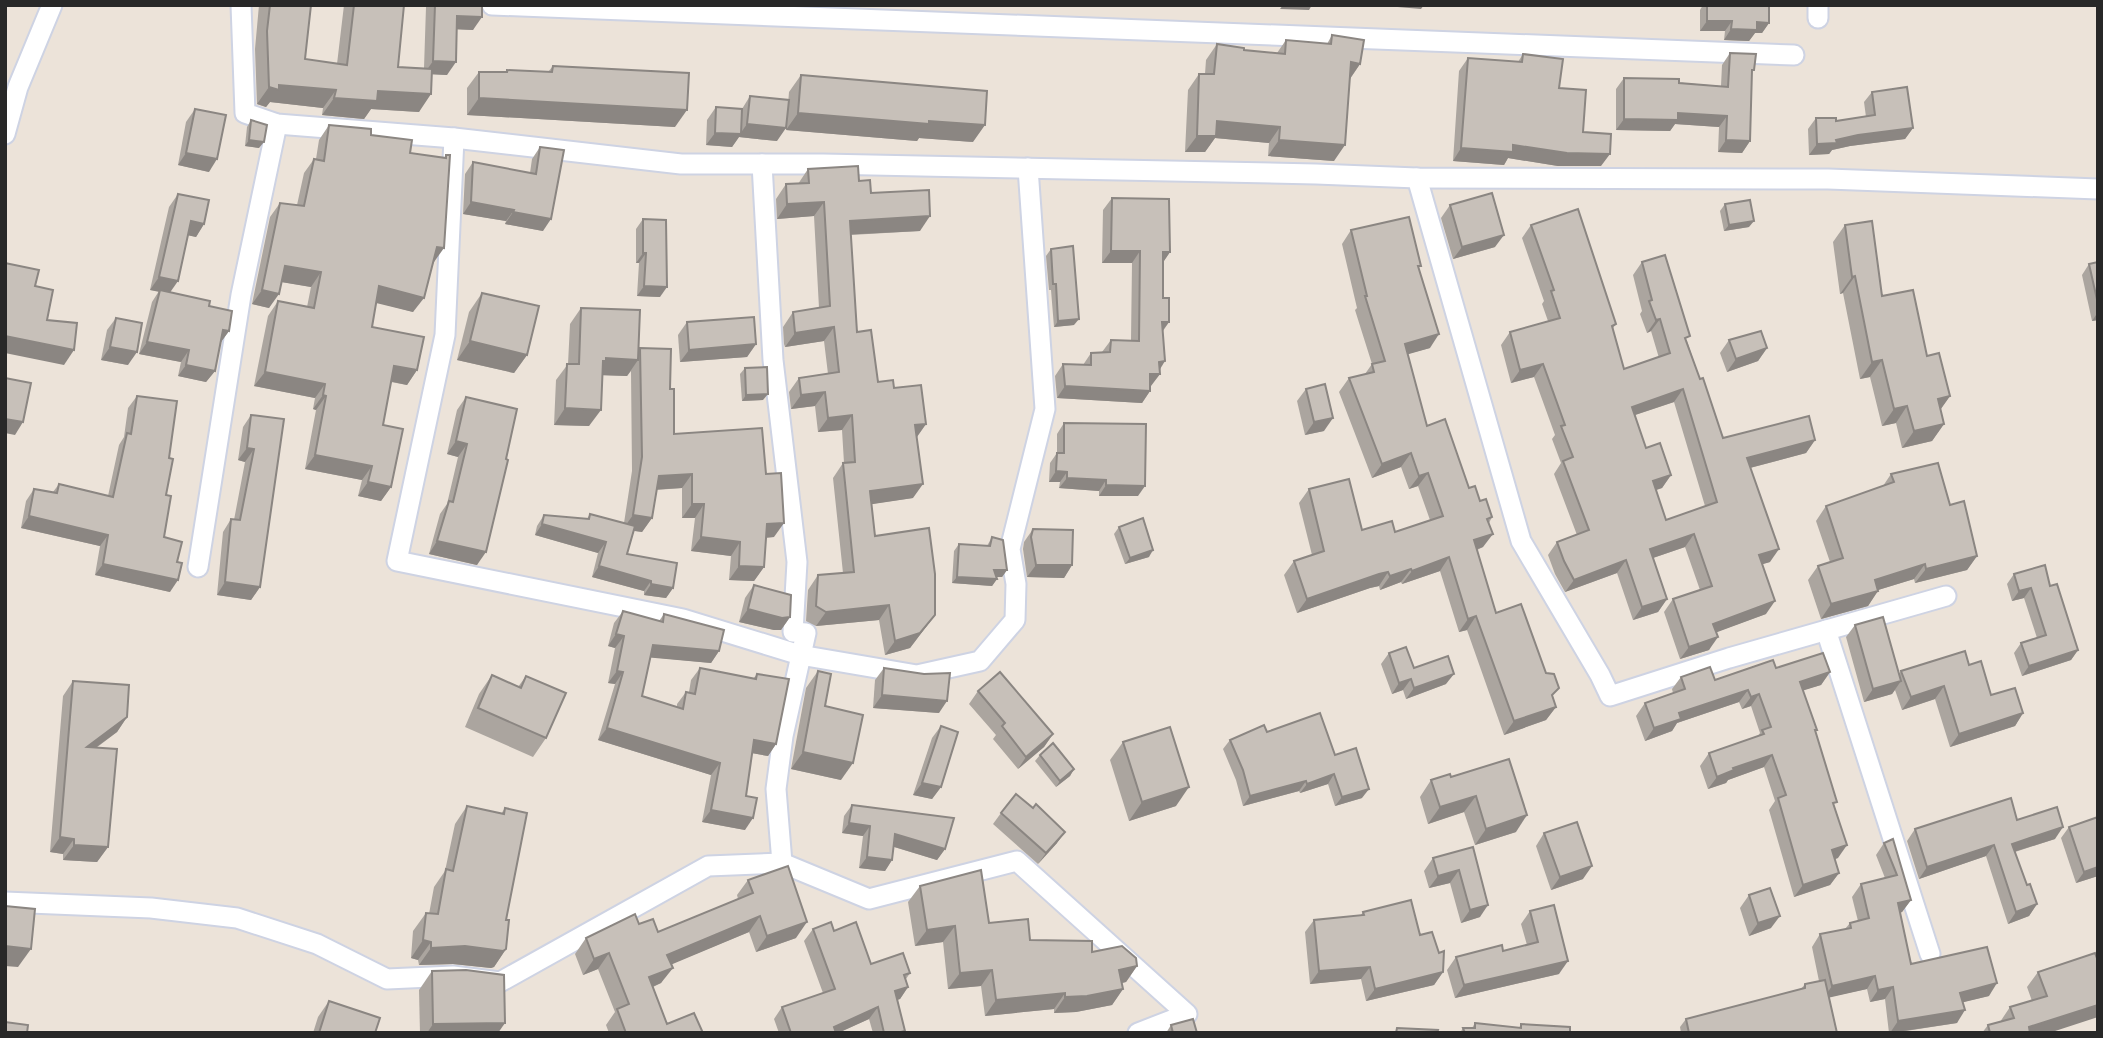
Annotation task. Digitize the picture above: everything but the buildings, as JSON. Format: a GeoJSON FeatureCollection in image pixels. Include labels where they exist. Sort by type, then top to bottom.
{"type":"FeatureCollection","features":[{"type":"Feature","properties":{"kind":"street"},"geometry":{"type":"LineString","coordinates":[[5,134],[18,87],[52,5]]}},
{"type":"Feature","properties":{"kind":"street"},"geometry":{"type":"LineString","coordinates":[[241,5],[245,113],[277,124],[454,138],[681,164],[1028,168],[1416,178],[1828,179],[2098,189]]}},
{"type":"Feature","properties":{"kind":"street"},"geometry":{"type":"LineString","coordinates":[[492,5],[629,8],[1794,55]]}},
{"type":"Feature","properties":{"kind":"street"},"geometry":{"type":"LineString","coordinates":[[198,567],[241,295],[277,124]]}},
{"type":"Feature","properties":{"kind":"street"},"geometry":{"type":"LineString","coordinates":[[454,138],[445,335],[397,561],[683,619],[800,655],[917,675],[980,661],[1015,620],[1016,584],[1010,549],[1045,409],[1028,168]]}},
{"type":"Feature","properties":{"kind":"street"},"geometry":{"type":"LineString","coordinates":[[762,164],[773,360],[797,562],[793,632],[806,633],[783,736],[776,789],[782,863]]}},
{"type":"Feature","properties":{"kind":"street"},"geometry":{"type":"LineString","coordinates":[[1416,178],[1521,541],[1610,696],[1946,596]]}},
{"type":"Feature","properties":{"kind":"street"},"geometry":{"type":"LineString","coordinates":[[1826,630],[1930,954]]}},
{"type":"Feature","properties":{"kind":"street"},"geometry":{"type":"LineString","coordinates":[[5,902],[151,908],[237,918],[317,944],[387,979],[453,976],[500,982],[708,866],[782,863],[869,899],[1017,861],[1187,1014],[1138,1033]]}}]}
